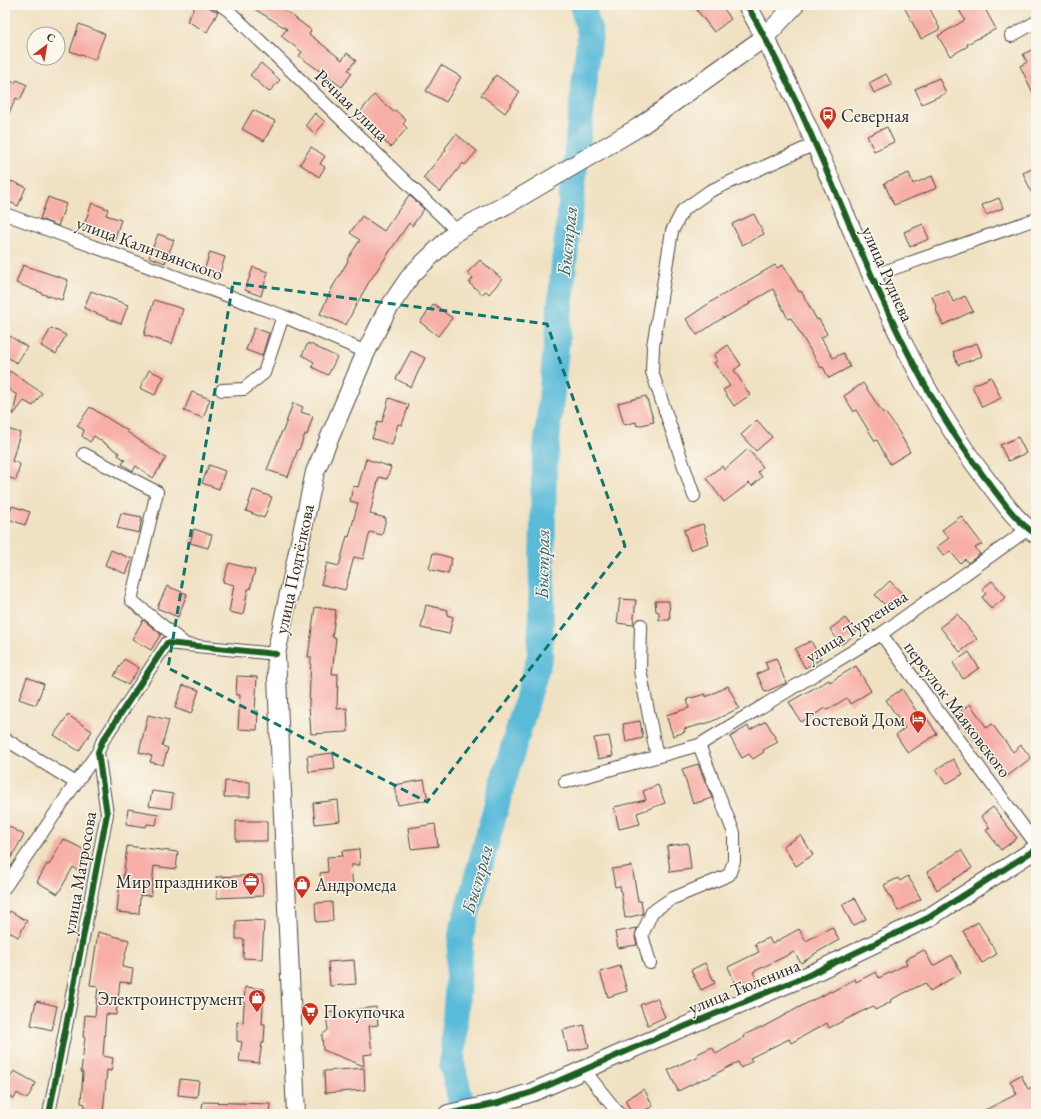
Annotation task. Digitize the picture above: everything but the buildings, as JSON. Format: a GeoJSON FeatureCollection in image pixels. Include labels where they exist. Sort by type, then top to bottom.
{"type":"FeatureCollection","features":[{"type":"Feature","properties":{"kind":"main road","name":"улица Руднева"},"geometry":{"type":"LineString","coordinates":[[747,5],[765,37],[815,144],[909,357],[965,451],[1013,513],[1032,532]]}},
{"type":"Feature","properties":{"kind":"main road","name":"улица Подтёлкова"},"geometry":{"type":"LineString","coordinates":[[296,1114],[276,654],[315,472],[366,352],[386,312],[411,276],[457,231],[517,200],[639,127],[765,37],[795,5]]}},
{"type":"Feature","properties":{"kind":"main road","name":"улица Тюленина"},"geometry":{"type":"LineString","coordinates":[[448,1114],[498,1103],[533,1092],[657,1038],[809,975],[928,918],[1036,849]]}},
{"type":"Feature","properties":{"kind":"street","name":"Речная улица"},"geometry":{"type":"LineString","coordinates":[[221,5],[228,10],[457,231]]}},
{"type":"Feature","properties":{"kind":"street"},"geometry":{"type":"LineString","coordinates":[[1011,36],[1036,22]]}},
{"type":"Feature","properties":{"kind":"street"},"geometry":{"type":"LineString","coordinates":[[694,496],[652,372],[653,346],[672,231],[683,210],[710,191],[815,144]]}},
{"type":"Feature","properties":{"kind":"street","name":"улица Калитвянского"},"geometry":{"type":"LineString","coordinates":[[5,214],[283,316],[366,352]]}},
{"type":"Feature","properties":{"kind":"street"},"geometry":{"type":"LineString","coordinates":[[872,276],[1036,219]]}},
{"type":"Feature","properties":{"kind":"street"},"geometry":{"type":"LineString","coordinates":[[222,390],[244,388],[264,373],[283,316]]}},
{"type":"Feature","properties":{"kind":"street"},"geometry":{"type":"LineString","coordinates":[[84,454],[157,492],[131,600],[186,646]]}},
{"type":"Feature","properties":{"kind":"street","name":"улица Тургенева"},"geometry":{"type":"LineString","coordinates":[[565,782],[699,745],[881,634],[1032,532]]}},
{"type":"Feature","properties":{"kind":"street"},"geometry":{"type":"LineString","coordinates":[[641,625],[640,670],[657,757]]}},
{"type":"Feature","properties":{"kind":"street","name":"переулок Маяковского"},"geometry":{"type":"LineString","coordinates":[[881,634],[1036,844]]}},
{"type":"Feature","properties":{"kind":"street"},"geometry":{"type":"LineString","coordinates":[[5,887],[98,752],[102,742],[168,643],[276,654]]}},
{"type":"Feature","properties":{"kind":"street"},"geometry":{"type":"LineString","coordinates":[[5,739],[76,783]]}},
{"type":"Feature","properties":{"kind":"street"},"geometry":{"type":"LineString","coordinates":[[650,963],[642,935],[652,912],[671,899],[729,875],[734,861],[734,834],[699,745]]}},
{"type":"Feature","properties":{"kind":"street","name":"улица Матросова"},"geometry":{"type":"LineString","coordinates":[[48,1114],[107,814],[98,752]]}},
{"type":"Feature","properties":{"kind":"street"},"geometry":{"type":"LineString","coordinates":[[584,1070],[619,1114]]}},
{"type":"Feature","properties":{"kind":"highlighted area"},"geometry":{"type":"Polygon","coordinates":[[[233,283],[547,324],[625,546],[427,802],[168,668],[233,283]]]}},
{"type":"Feature","properties":{"kind":"waterway","name":"Быстрая"},"geometry":{"type":"LineString","coordinates":[[464,1114],[452,1064],[461,935],[501,789],[540,656],[544,472],[564,265],[590,33],[582,5]]}},
{"type":"Feature","properties":{"kind":"cycle path"},"geometry":{"type":"LineString","coordinates":[[747,5],[778,63],[806,123],[858,246],[885,306],[915,366],[947,423],[985,478],[1015,516],[1028,529],[1036,534]]}},
{"type":"Feature","properties":{"kind":"cycle path"},"geometry":{"type":"LineString","coordinates":[[49,1114],[107,814],[98,752],[102,742],[167,643],[276,654]]}},
{"type":"Feature","properties":{"kind":"cycle path"},"geometry":{"type":"LineString","coordinates":[[448,1114],[498,1103],[533,1092],[657,1038],[809,975],[928,918],[1036,849]]}},
{"type":"Feature","properties":{"kind":"place","name":"Северная"},"geometry":{"type":"Point","coordinates":[828,130]}},
{"type":"Feature","properties":{"kind":"place","name":"Гостевой Дом"},"geometry":{"type":"Point","coordinates":[918,734]}},
{"type":"Feature","properties":{"kind":"place","name":"Мир праздников"},"geometry":{"type":"Point","coordinates":[251,896]}},
{"type":"Feature","properties":{"kind":"place","name":"Андромеда"},"geometry":{"type":"Point","coordinates":[302,899]}},
{"type":"Feature","properties":{"kind":"place","name":"Электроинструмент"},"geometry":{"type":"Point","coordinates":[257,1013]}},
{"type":"Feature","properties":{"kind":"place","name":"Покупочка"},"geometry":{"type":"Point","coordinates":[310,1026]}}]}
